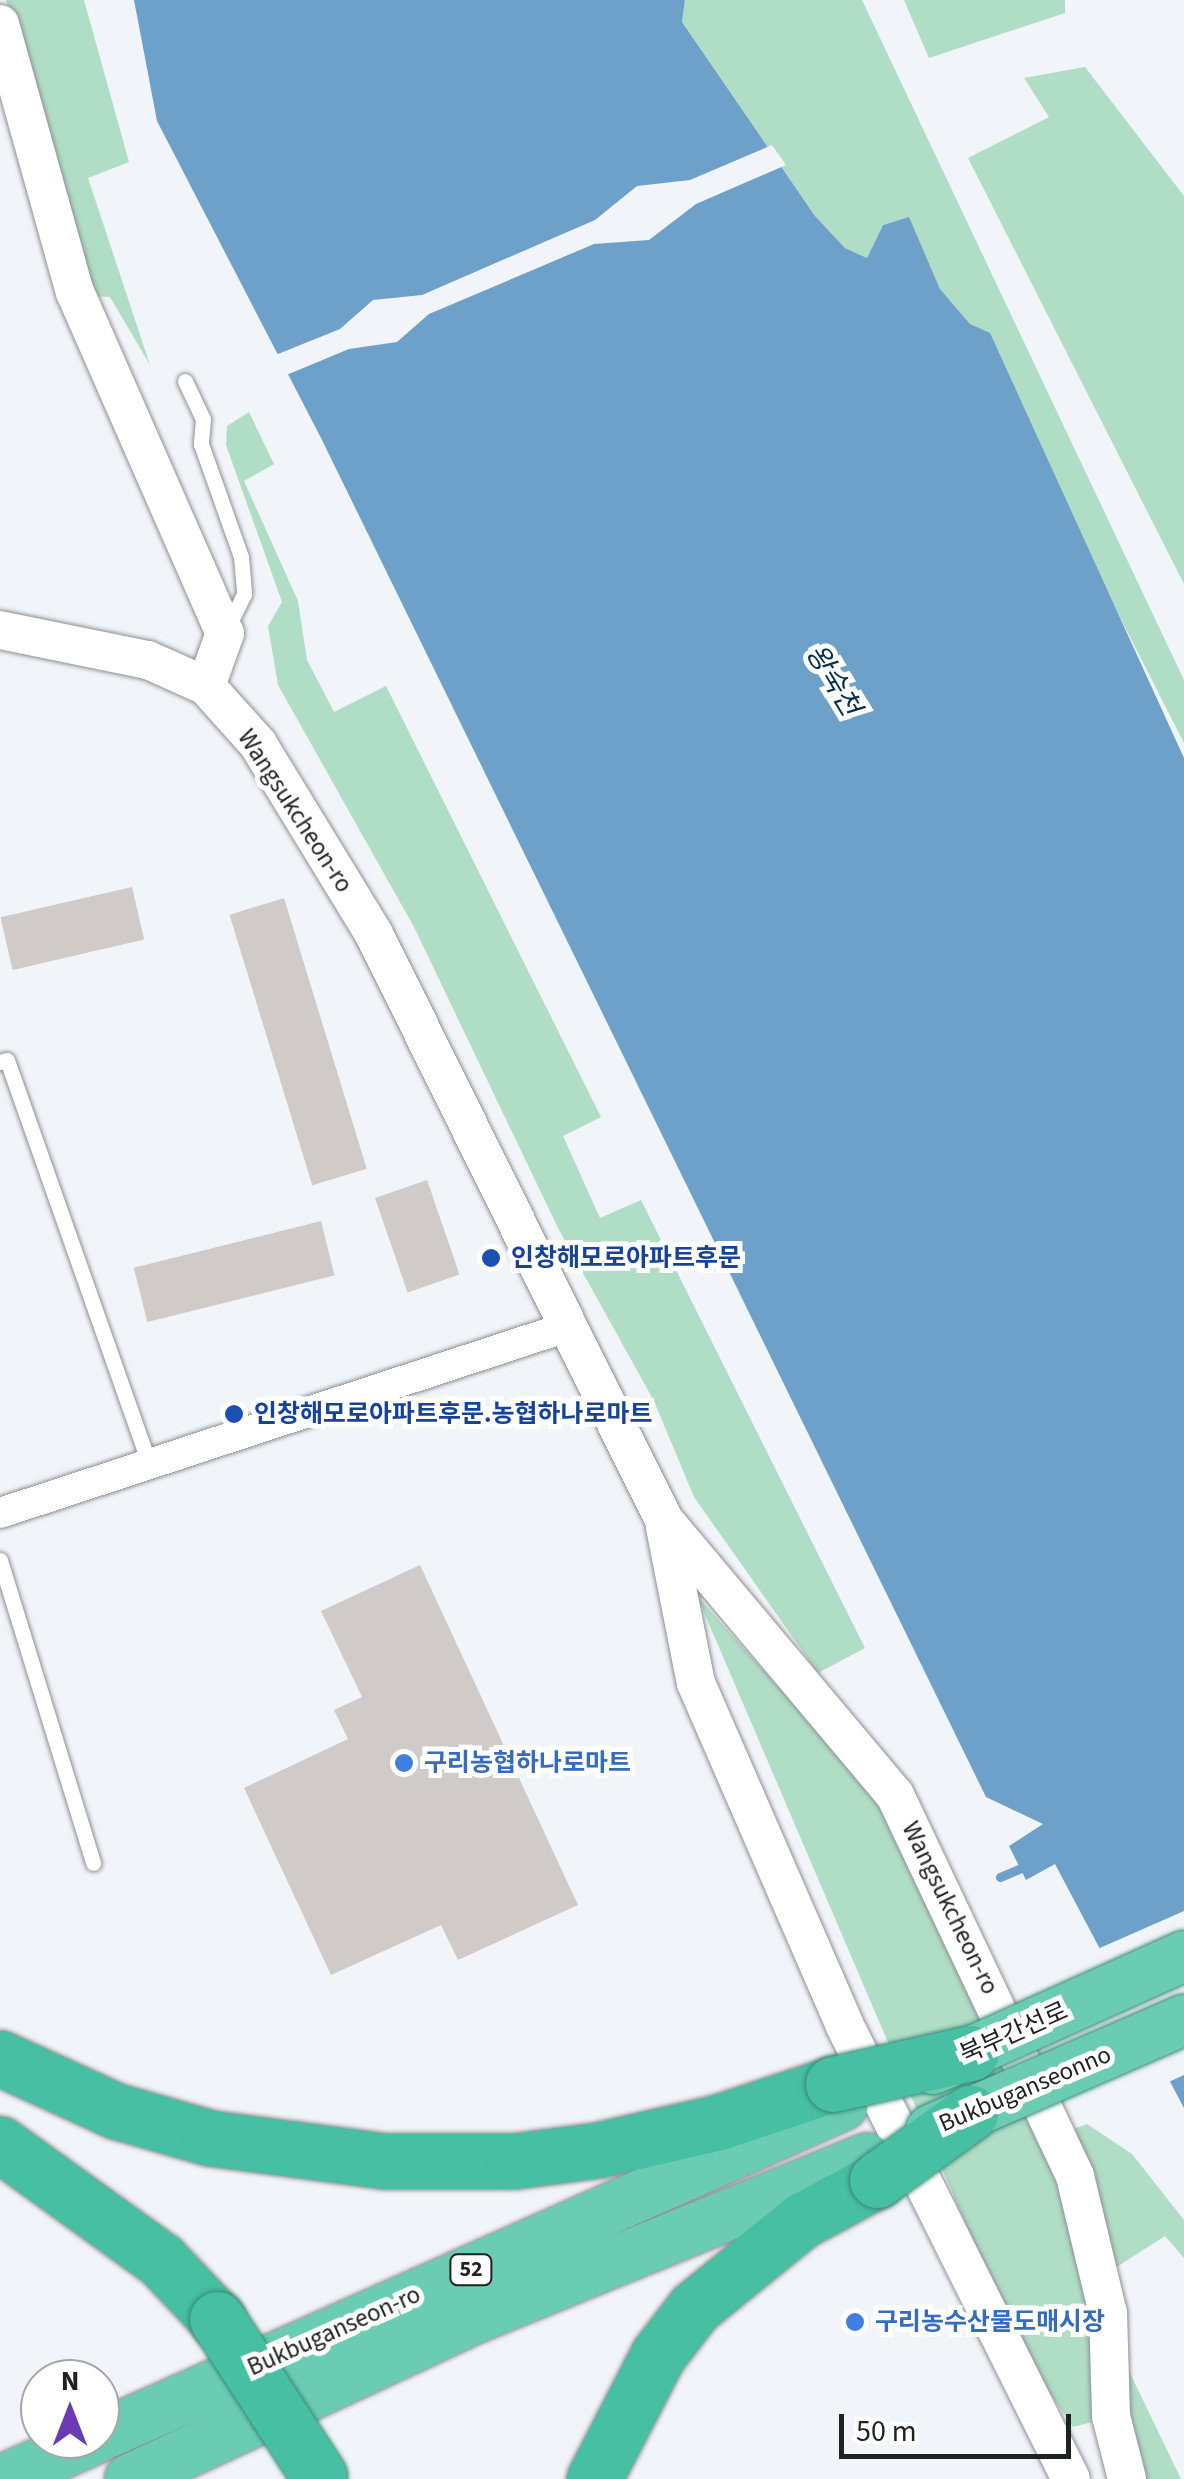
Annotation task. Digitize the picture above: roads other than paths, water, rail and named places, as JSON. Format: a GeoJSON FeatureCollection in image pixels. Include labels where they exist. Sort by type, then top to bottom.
{"type":"FeatureCollection","features":[{"type":"Feature","properties":{"kind":"highway","name":"북부간선로"},"geometry":{"type":"LineString","coordinates":[[971,2053],[1184,1956]]}},
{"type":"Feature","properties":{"kind":"highway","name":"Bukbuganseonno"},"geometry":{"type":"LineString","coordinates":[[970,2112],[1184,2020]]}},
{"type":"Feature","properties":{"kind":"highway"},"geometry":{"type":"LineString","coordinates":[[0,2058],[116,2112],[210,2138],[384,2162],[514,2161],[598,2150],[838,2095],[971,2053]]}},
{"type":"Feature","properties":{"kind":"highway","name":"Bukbuganseon-ro"},"geometry":{"type":"LineString","coordinates":[[120,2427],[838,2095]]}},
{"type":"Feature","properties":{"kind":"highway"},"geometry":{"type":"LineString","coordinates":[[594,2479],[658,2355],[694,2308],[801,2220],[872,2169],[970,2112]]}},
{"type":"Feature","properties":{"kind":"highway"},"geometry":{"type":"LineString","coordinates":[[0,2144],[161,2260],[217,2319],[319,2478]]}},
{"type":"Feature","properties":{"kind":"highway","name":"Bukbuganseon-ro"},"geometry":{"type":"LineString","coordinates":[[130,2479],[478,2317],[872,2169]]}},
{"type":"Feature","properties":{"kind":"highway","name":"Bukbuganseon-ro"},"geometry":{"type":"LineString","coordinates":[[5,2479],[50,2459]]}},
{"type":"Feature","properties":{"kind":"street"},"geometry":{"type":"LineString","coordinates":[[0,24],[75,292],[225,633],[206,686],[148,660],[0,630]]}},
{"type":"Feature","properties":{"kind":"street","name":"Wangsukcheon-ro"},"geometry":{"type":"LineString","coordinates":[[206,686],[258,744],[374,934],[564,1328],[664,1520],[895,1796],[1075,2176],[1108,2313],[1111,2416],[1127,2479]]}},
{"type":"Feature","properties":{"kind":"street"},"geometry":{"type":"LineString","coordinates":[[0,1512],[564,1328]]}},
{"type":"Feature","properties":{"kind":"street","name":"Wangsukcheon-ro"},"geometry":{"type":"LineString","coordinates":[[664,1520],[696,1683],[844,2024],[1071,2479]]}},
{"type":"Feature","properties":{"kind":"lane"},"geometry":{"type":"LineString","coordinates":[[185,381],[203,419],[201,444],[240,557],[244,594],[225,633]]}},
{"type":"Feature","properties":{"kind":"lane"},"geometry":{"type":"LineString","coordinates":[[0,1062],[7,1060],[150,1466]]}},
{"type":"Feature","properties":{"kind":"lane"},"geometry":{"type":"LineString","coordinates":[[0,1560],[93,1863]]}},
{"type":"Feature","properties":{"kind":"water","name":"왕숙천"},"geometry":{"type":"Polygon","coordinates":[[[134,0],[685,0],[682,22],[815,216],[845,248],[867,258],[883,225],[909,217],[940,289],[970,324],[990,333],[1184,758],[1184,2108],[1055,1864],[1026,1880],[1009,1846],[1043,1824],[986,1797],[321,438],[157,121],[134,0]]]}},
{"type":"Feature","properties":{"kind":"waterway"},"geometry":{"type":"LineString","coordinates":[[1000,1877],[1030,1864]]}},
{"type":"Feature","properties":{"kind":"place","name":"인창해모로아파트후문"},"geometry":{"type":"Point","coordinates":[491,1258]}},
{"type":"Feature","properties":{"kind":"place","name":"인창해모로아파트후문.농협하나로마트"},"geometry":{"type":"Point","coordinates":[234,1414]}},
{"type":"Feature","properties":{"kind":"place","name":"구리농협하나로마트"},"geometry":{"type":"Point","coordinates":[404,1763]}},
{"type":"Feature","properties":{"kind":"place","name":"구리농수산물도매시장"},"geometry":{"type":"Point","coordinates":[855,2322]}}]}
